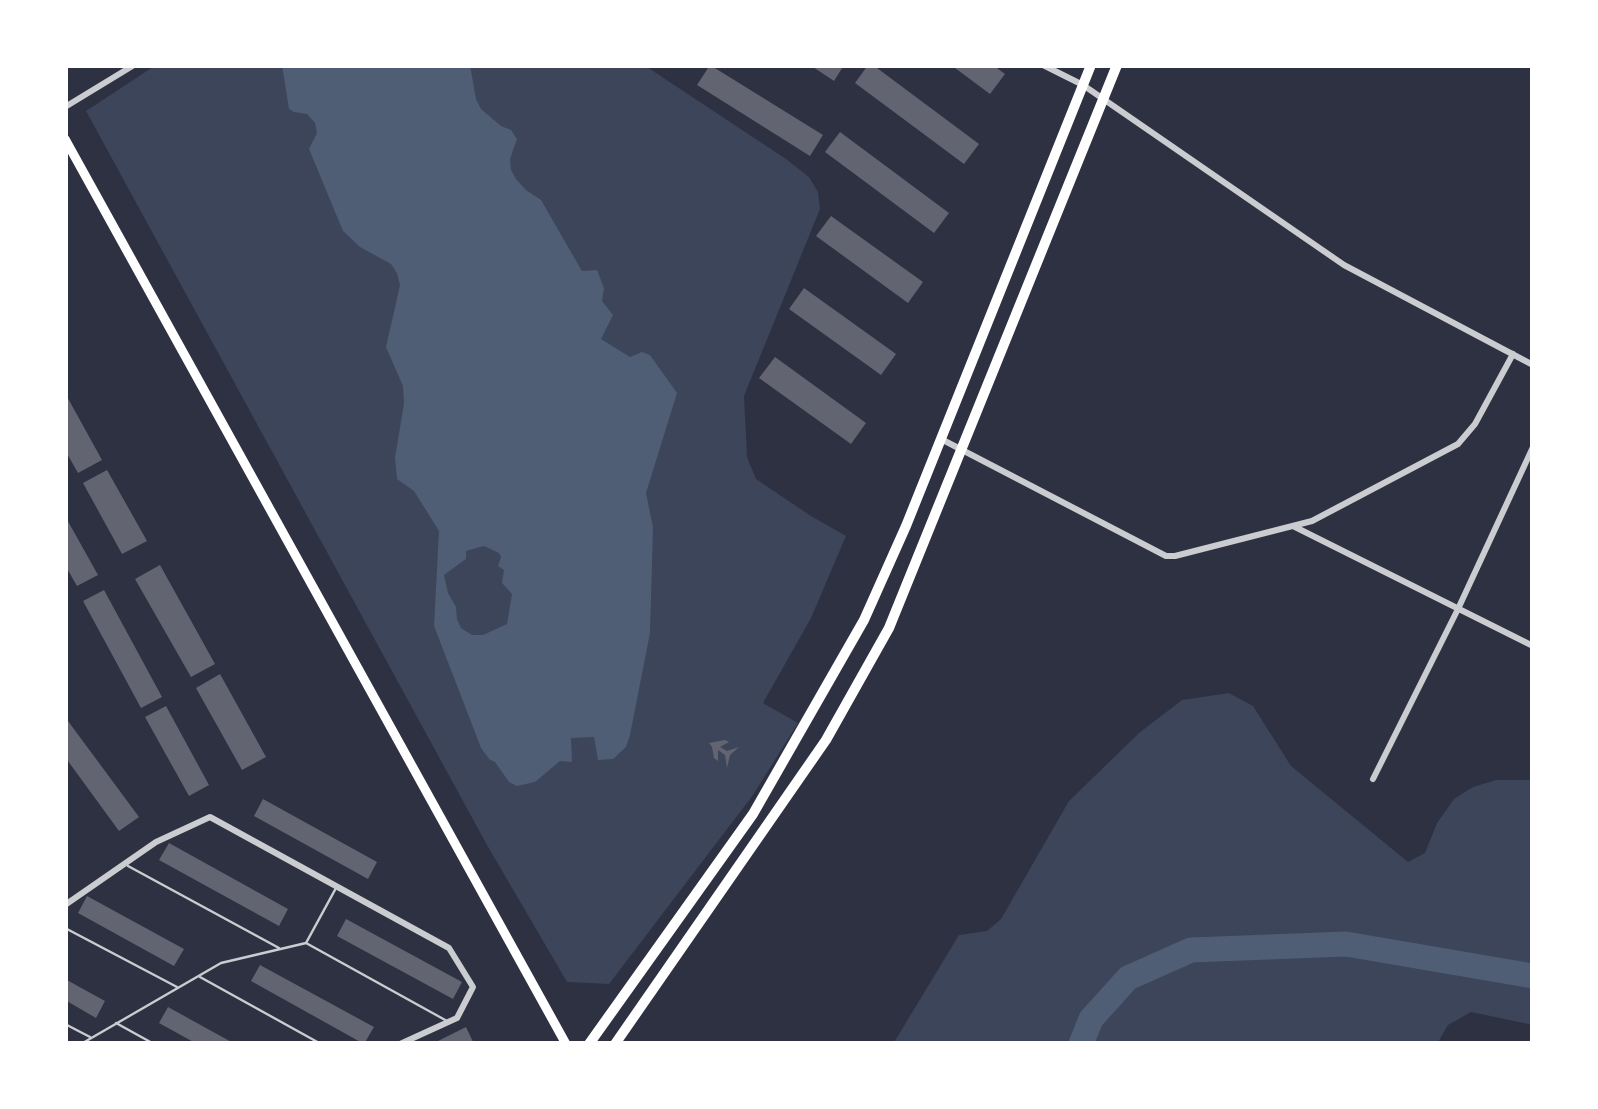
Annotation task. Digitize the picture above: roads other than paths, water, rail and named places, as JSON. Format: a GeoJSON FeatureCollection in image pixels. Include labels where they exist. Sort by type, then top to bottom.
{"type":"FeatureCollection","features":[{"type":"Feature","properties":{"kind":"main road"},"geometry":{"type":"LineString","coordinates":[[589,1044],[753,814],[864,620],[906,526],[1091,65]]}},
{"type":"Feature","properties":{"kind":"main road"},"geometry":{"type":"LineString","coordinates":[[615,1044],[826,740],[889,628],[1117,65]]}},
{"type":"Feature","properties":{"kind":"main road"},"geometry":{"type":"LineString","coordinates":[[65,139],[566,1044]]}},
{"type":"Feature","properties":{"kind":"street"},"geometry":{"type":"LineString","coordinates":[[65,108],[134,65]]}},
{"type":"Feature","properties":{"kind":"street"},"geometry":{"type":"LineString","coordinates":[[1042,65],[1083,85],[1344,266],[1533,365]]}},
{"type":"Feature","properties":{"kind":"street"},"geometry":{"type":"LineString","coordinates":[[941,440],[1166,556],[1175,556],[1312,521],[1458,444],[1475,424],[1513,354]]}},
{"type":"Feature","properties":{"kind":"street"},"geometry":{"type":"LineString","coordinates":[[1373,780],[1533,447]]}},
{"type":"Feature","properties":{"kind":"street"},"geometry":{"type":"LineString","coordinates":[[1293,526],[1533,646]]}},
{"type":"Feature","properties":{"kind":"street"},"geometry":{"type":"LineString","coordinates":[[65,905],[156,842],[210,817],[450,948],[472,987],[457,1018],[400,1044]]}},
{"type":"Feature","properties":{"kind":"lane"},"geometry":{"type":"LineString","coordinates":[[124,864],[281,949]]}},
{"type":"Feature","properties":{"kind":"lane"},"geometry":{"type":"LineString","coordinates":[[306,943],[337,887]]}},
{"type":"Feature","properties":{"kind":"lane"},"geometry":{"type":"LineString","coordinates":[[65,928],[178,988]]}},
{"type":"Feature","properties":{"kind":"lane"},"geometry":{"type":"LineString","coordinates":[[81,1044],[221,964],[306,943],[448,1022]]}},
{"type":"Feature","properties":{"kind":"lane"},"geometry":{"type":"LineString","coordinates":[[198,976],[321,1044]]}},
{"type":"Feature","properties":{"kind":"lane"},"geometry":{"type":"LineString","coordinates":[[65,1024],[92,1038]]}},
{"type":"Feature","properties":{"kind":"lane"},"geometry":{"type":"LineString","coordinates":[[116,1024],[154,1044]]}},
{"type":"Feature","properties":{"kind":"waterway"},"geometry":{"type":"LineString","coordinates":[[1081,1044],[1091,1019],[1128,978],[1191,950],[1346,944],[1533,976]]}}]}
